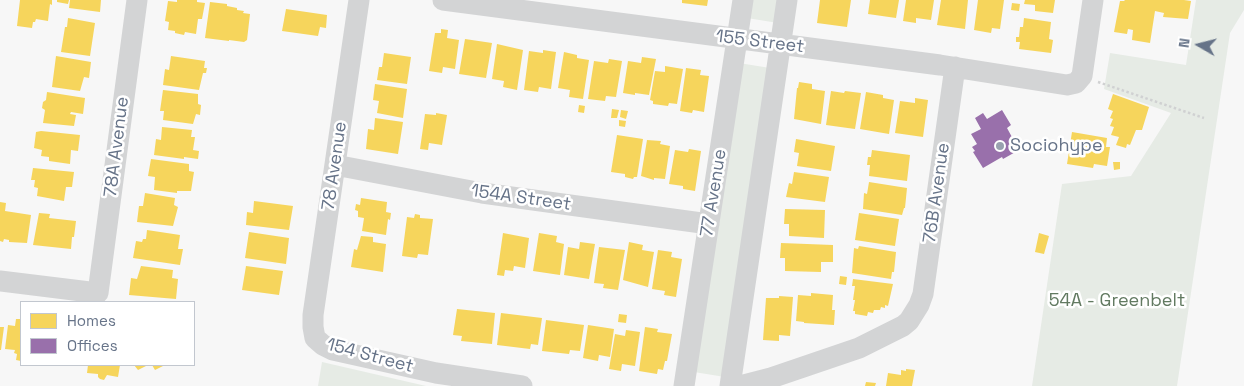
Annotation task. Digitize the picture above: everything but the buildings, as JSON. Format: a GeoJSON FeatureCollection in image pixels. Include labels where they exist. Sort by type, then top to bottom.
{"type":"FeatureCollection","features":[{"type":"Feature","properties":{"kind":"street","name":"78A Avenue"},"geometry":{"type":"LineString","coordinates":[[0,280],[98,293],[137,0]]}},
{"type":"Feature","properties":{"kind":"street","name":"78 Avenue"},"geometry":{"type":"LineString","coordinates":[[313,332],[313,315],[359,0]]}},
{"type":"Feature","properties":{"kind":"street","name":"155 Street"},"geometry":{"type":"LineString","coordinates":[[444,0],[737,40],[955,67],[1060,84],[1076,83],[1082,76],[1093,0]]}},
{"type":"Feature","properties":{"kind":"street","name":"77 Avenue"},"geometry":{"type":"LineString","coordinates":[[684,386],[743,0]]}},
{"type":"Feature","properties":{"kind":"street"},"geometry":{"type":"LineString","coordinates":[[730,386],[787,0]]}},
{"type":"Feature","properties":{"kind":"street","name":"76B Avenue"},"geometry":{"type":"LineString","coordinates":[[740,386],[852,351],[903,326],[912,316],[923,294],[955,67]]}},
{"type":"Feature","properties":{"kind":"street","name":"154A Street"},"geometry":{"type":"LineString","coordinates":[[335,165],[482,193],[709,224]]}},
{"type":"Feature","properties":{"kind":"street","name":"154 Street"},"geometry":{"type":"LineString","coordinates":[[313,332],[318,342],[333,350],[444,374],[522,386]]}},
{"type":"Feature","properties":{"kind":"path"},"geometry":{"type":"LineString","coordinates":[[1098,82],[1204,118]]}},
{"type":"Feature","properties":{"kind":"green space"},"geometry":{"type":"Polygon","coordinates":[[[750,0],[782,0],[778,23],[747,18],[750,0]]]}},
{"type":"Feature","properties":{"kind":"green space","name":"54A - Greenbelt"},"geometry":{"type":"Polygon","coordinates":[[[1196,0],[1244,0],[1244,10],[1230,33],[1177,386],[1032,386],[1062,184],[1131,176],[1171,113],[1104,89],[1110,53],[1186,65],[1196,0]]]}},
{"type":"Feature","properties":{"kind":"green space"},"geometry":{"type":"Polygon","coordinates":[[[739,63],[770,68],[725,377],[694,372],[739,63]]]}},
{"type":"Feature","properties":{"kind":"green space"},"geometry":{"type":"Polygon","coordinates":[[[322,362],[426,386],[318,386],[322,362]]]}},
{"type":"Feature","properties":{"kind":"place","name":"Sociohype"},"geometry":{"type":"Point","coordinates":[1000,146]}}]}
